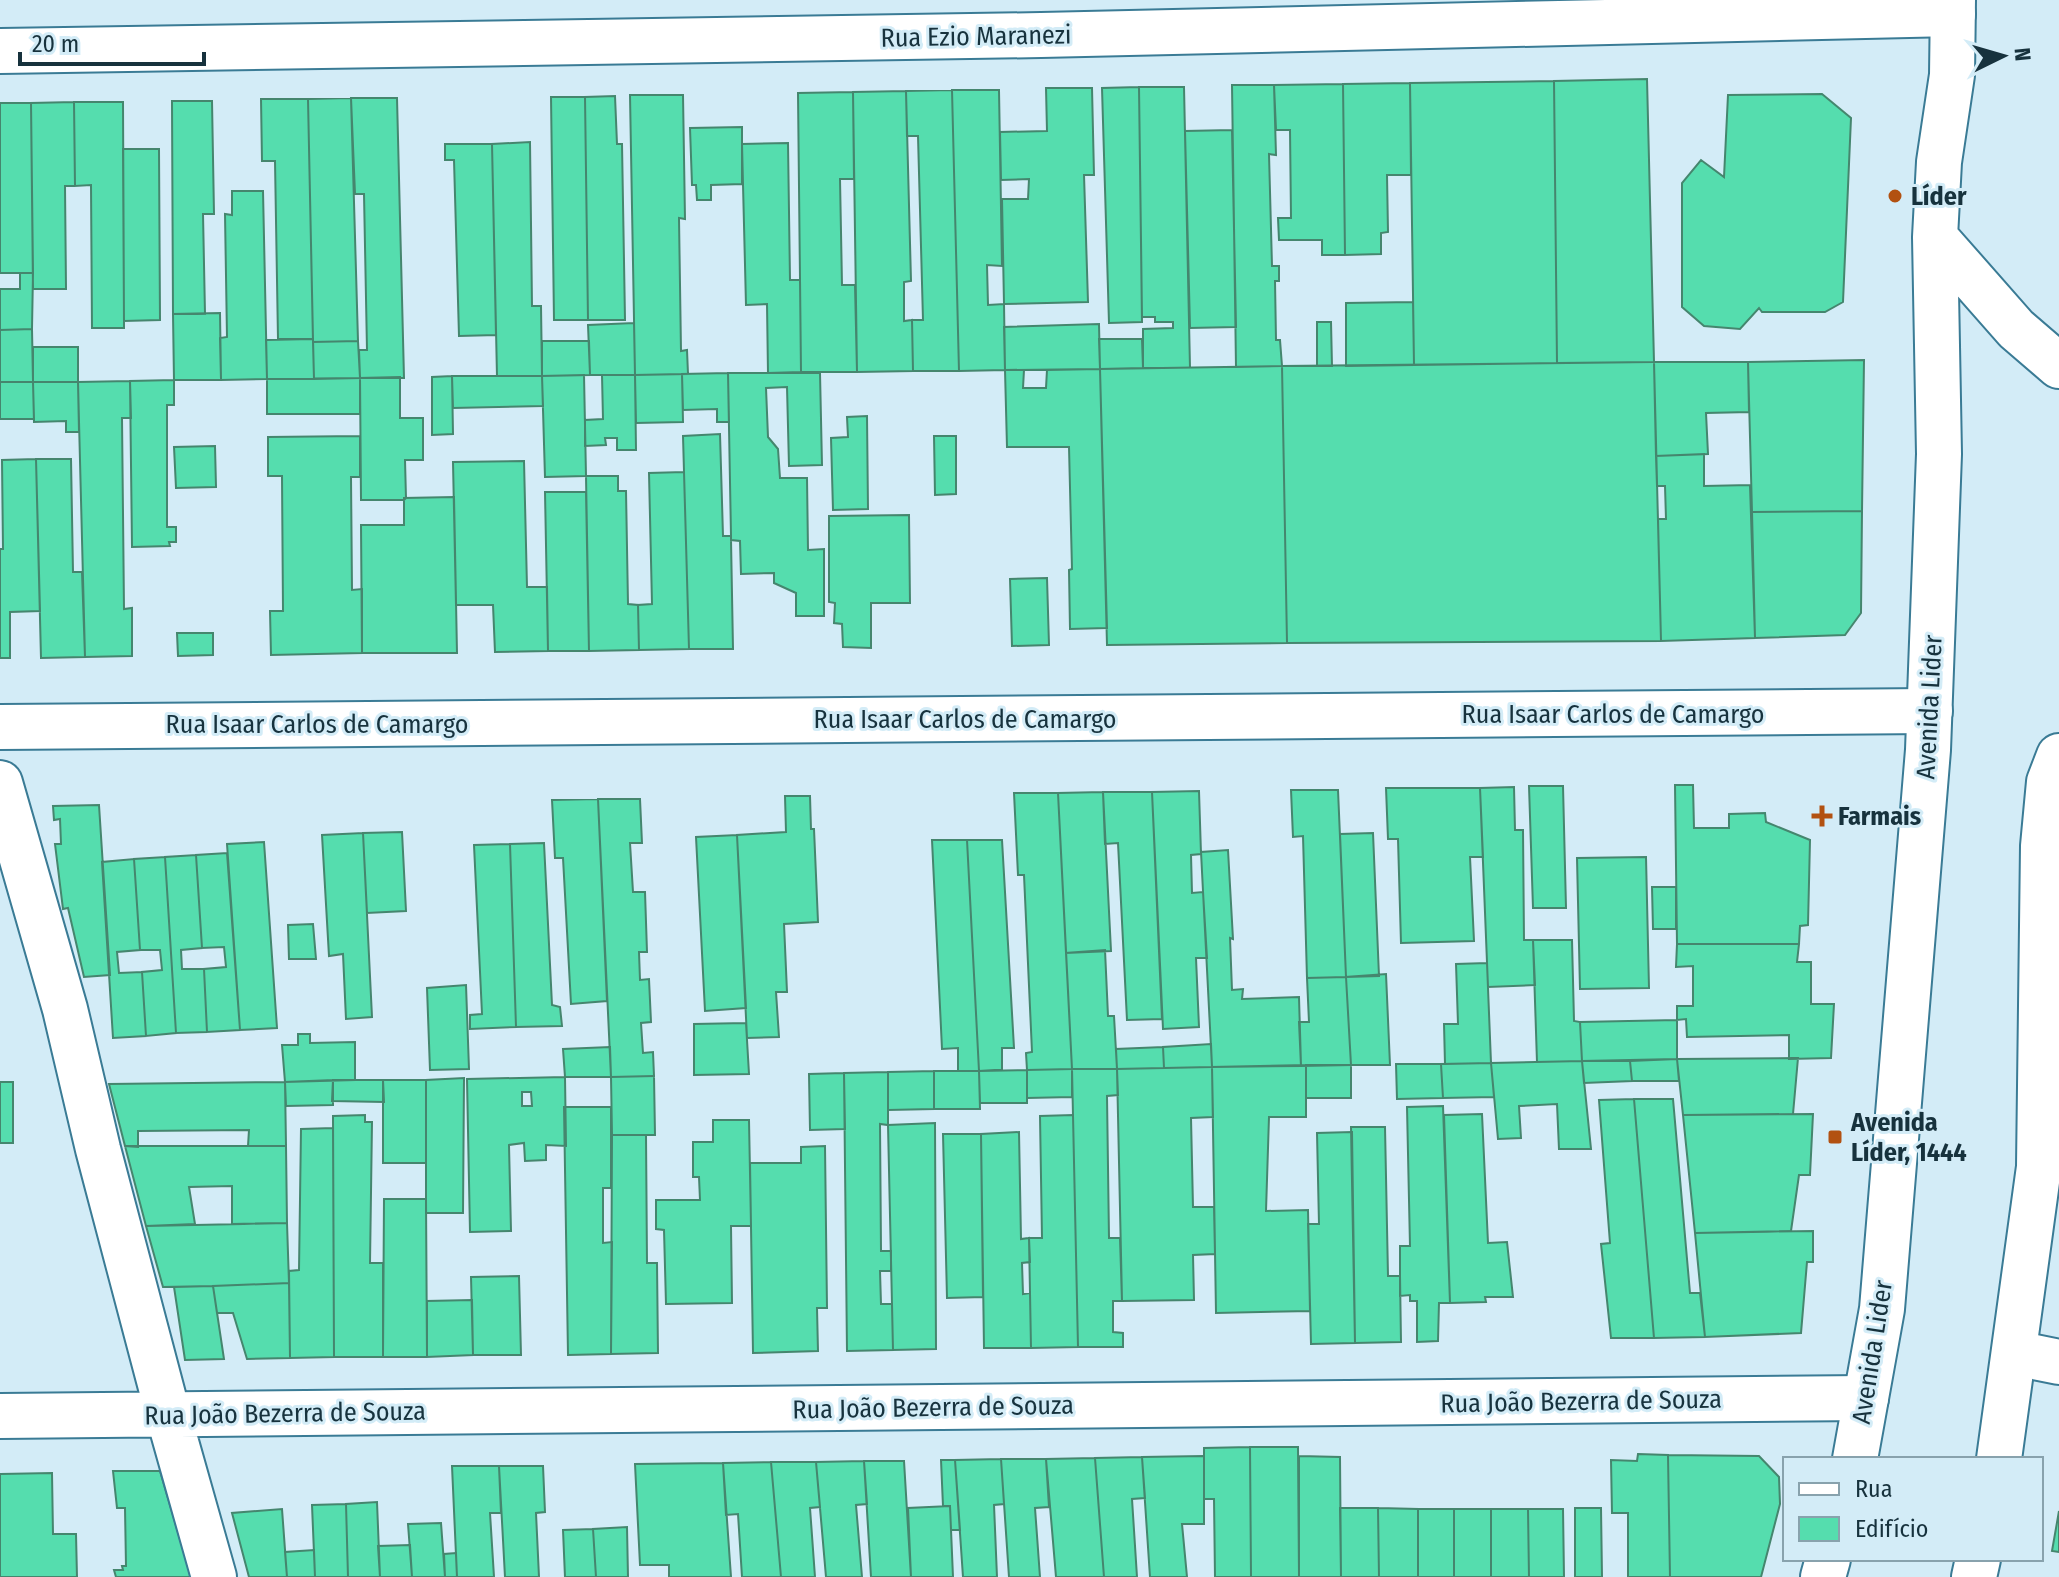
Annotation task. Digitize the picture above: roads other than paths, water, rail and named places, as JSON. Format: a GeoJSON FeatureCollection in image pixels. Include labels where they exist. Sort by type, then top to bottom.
{"type":"FeatureCollection","features":[{"type":"Feature","properties":{"kind":"street","name":"Rua Ezio Maranezi"},"geometry":{"type":"LineString","coordinates":[[0,51],[1057,35],[1953,7]]}},
{"type":"Feature","properties":{"kind":"street","name":"Avenida Lider"},"geometry":{"type":"LineString","coordinates":[[1855,1457],[1882,1309],[1930,711],[1939,454],[1935,237],[1939,162],[1952,75],[1953,7]]}},
{"type":"Feature","properties":{"kind":"street"},"geometry":{"type":"LineString","coordinates":[[1935,237],[2016,329],[2059,366]]}},
{"type":"Feature","properties":{"kind":"street","name":"Rua Isaar Carlos de Camargo"},"geometry":{"type":"LineString","coordinates":[[0,727],[1930,711]]}},
{"type":"Feature","properties":{"kind":"street"},"geometry":{"type":"LineString","coordinates":[[1999,1457],[2039,1167],[2043,846],[2049,782],[2059,756]]}},
{"type":"Feature","properties":{"kind":"street"},"geometry":{"type":"LineString","coordinates":[[0,783],[65,1009],[98,1149],[214,1577]]}},
{"type":"Feature","properties":{"kind":"street"},"geometry":{"type":"LineString","coordinates":[[2015,1353],[2059,1362]]}},
{"type":"Feature","properties":{"kind":"street","name":"Rua João Bezerra de Souza"},"geometry":{"type":"LineString","coordinates":[[0,1416],[1866,1398]]}},
{"type":"Feature","properties":{"kind":"place","name":"Líder"},"geometry":{"type":"Point","coordinates":[1895,196]}},
{"type":"Feature","properties":{"kind":"place","name":"Farmais"},"geometry":{"type":"Point","coordinates":[1822,816]}},
{"type":"Feature","properties":{"kind":"place","name":"Avenida Líder, 1444"},"geometry":{"type":"Point","coordinates":[1835,1137]}}]}
